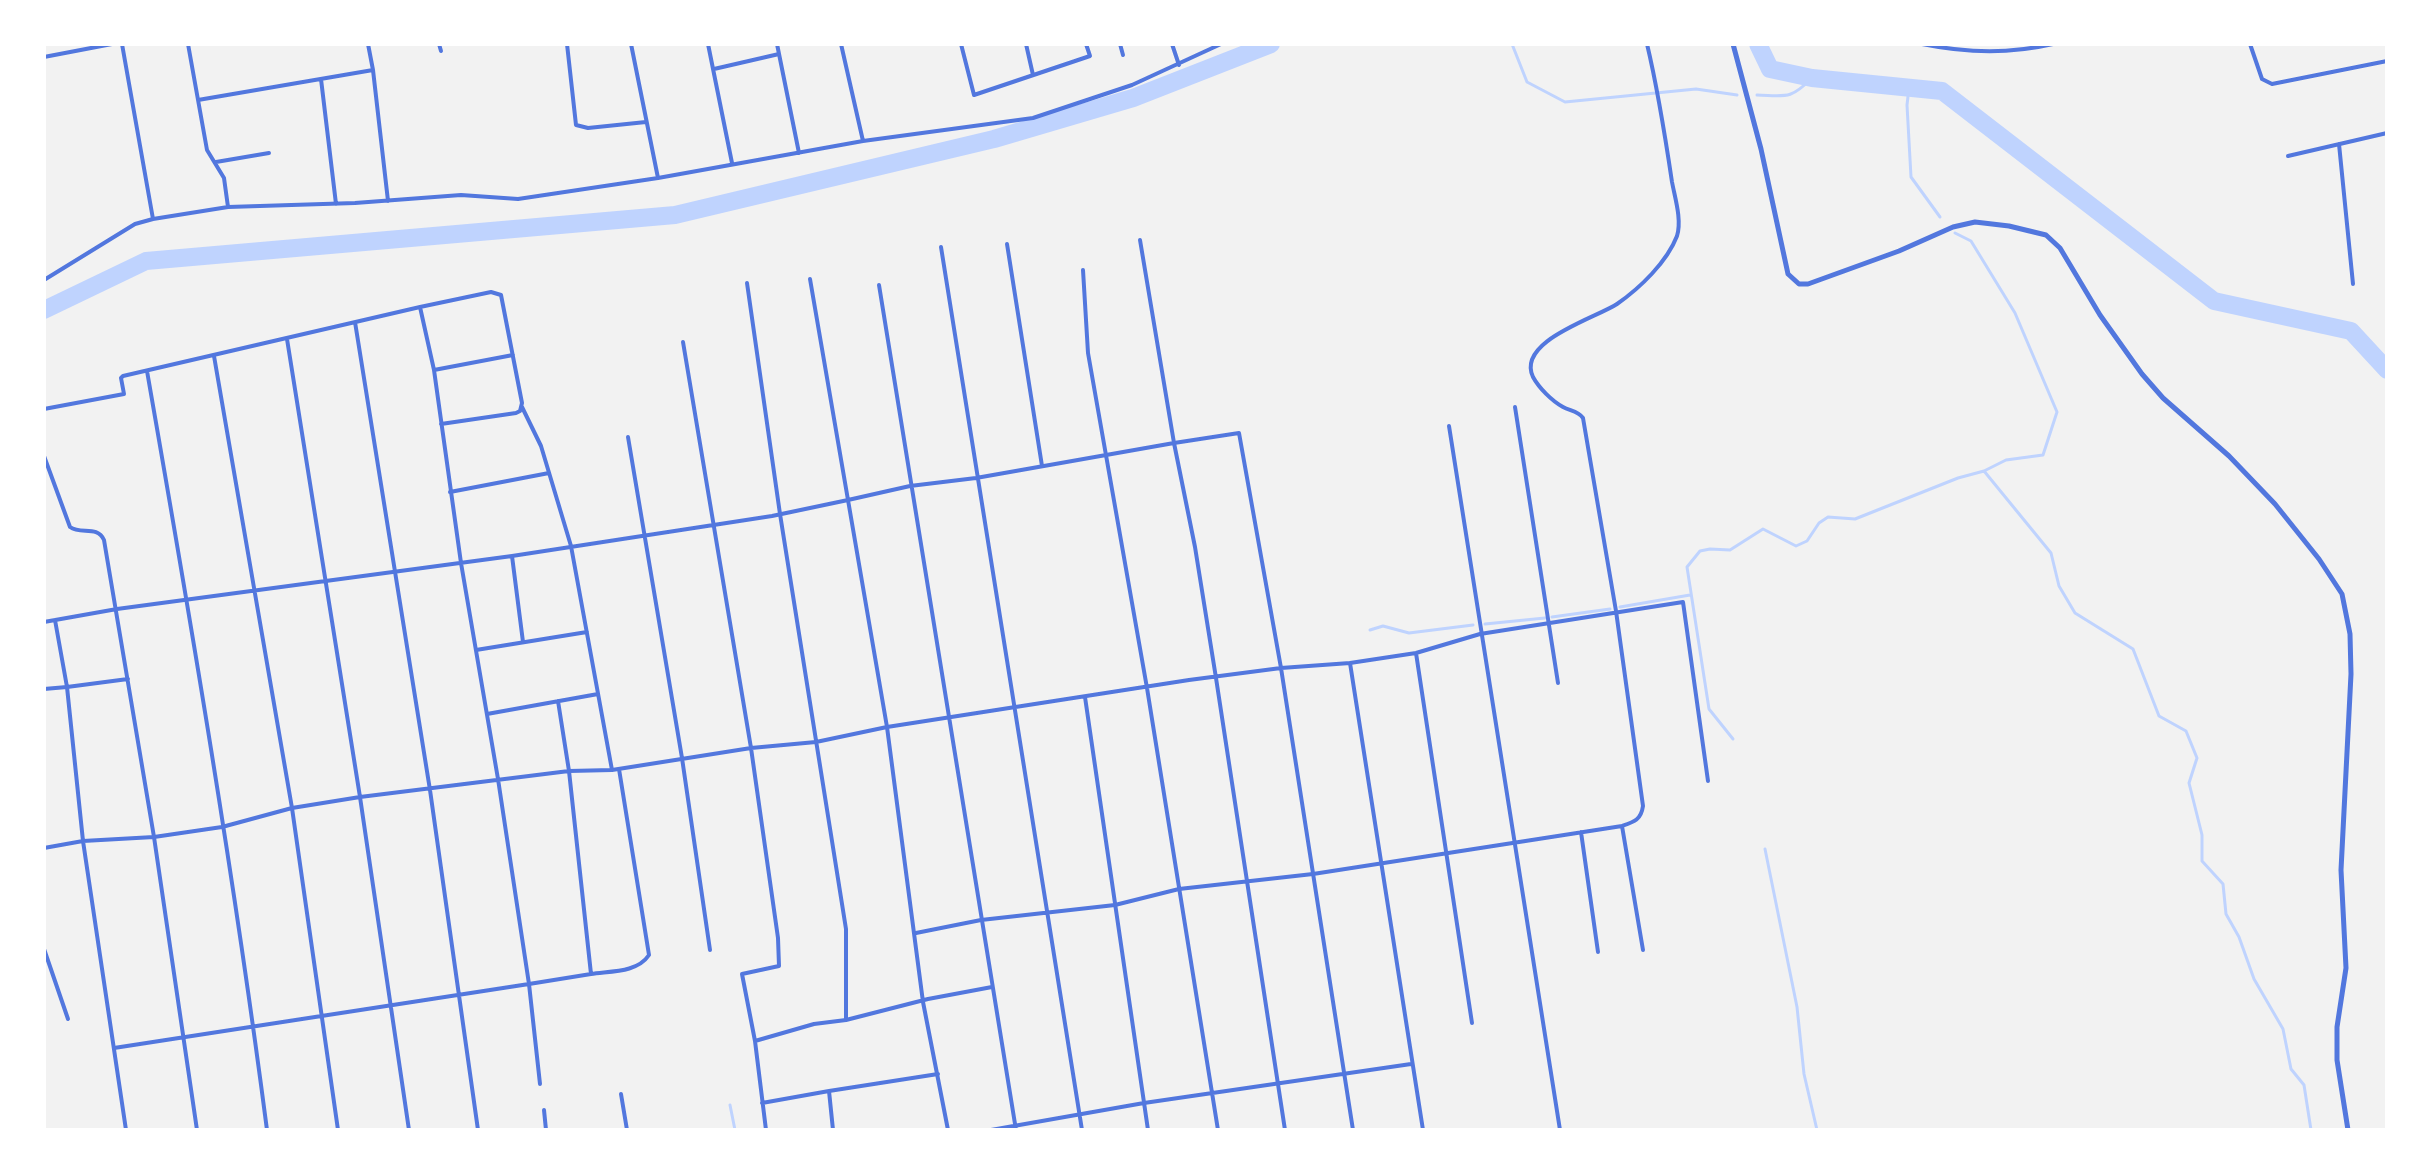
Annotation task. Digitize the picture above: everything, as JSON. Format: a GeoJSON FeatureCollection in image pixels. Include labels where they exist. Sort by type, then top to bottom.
{"type":"FeatureCollection","features":[{"type":"Feature","properties":{"kind":"street"},"geometry":{"type":"LineString","coordinates":[[44,57],[112,44]]}},
{"type":"Feature","properties":{"kind":"street"},"geometry":{"type":"LineString","coordinates":[[122,44],[153,219]]}},
{"type":"Feature","properties":{"kind":"street"},"geometry":{"type":"LineString","coordinates":[[188,44],[207,150],[224,178],[228,207]]}},
{"type":"Feature","properties":{"kind":"street"},"geometry":{"type":"LineString","coordinates":[[368,44],[388,201]]}},
{"type":"Feature","properties":{"kind":"street"},"geometry":{"type":"LineString","coordinates":[[439,44],[441,51]]}},
{"type":"Feature","properties":{"kind":"street"},"geometry":{"type":"LineString","coordinates":[[567,44],[576,125],[588,128],[646,122]]}},
{"type":"Feature","properties":{"kind":"street"},"geometry":{"type":"LineString","coordinates":[[631,44],[658,178]]}},
{"type":"Feature","properties":{"kind":"street"},"geometry":{"type":"LineString","coordinates":[[708,44],[732,164]]}},
{"type":"Feature","properties":{"kind":"street"},"geometry":{"type":"LineString","coordinates":[[777,44],[799,153]]}},
{"type":"Feature","properties":{"kind":"street"},"geometry":{"type":"LineString","coordinates":[[841,44],[863,141]]}},
{"type":"Feature","properties":{"kind":"street"},"geometry":{"type":"LineString","coordinates":[[961,44],[974,95],[1090,56],[1086,44]]}},
{"type":"Feature","properties":{"kind":"street"},"geometry":{"type":"LineString","coordinates":[[1026,44],[1033,75]]}},
{"type":"Feature","properties":{"kind":"street"},"geometry":{"type":"LineString","coordinates":[[1120,44],[1123,55]]}},
{"type":"Feature","properties":{"kind":"street"},"geometry":{"type":"LineString","coordinates":[[1172,44],[1179,65]]}},
{"type":"Feature","properties":{"kind":"street"},"geometry":{"type":"LineString","coordinates":[[44,280],[135,224],[153,219],[228,207],[336,204],[461,195],[518,199],[658,178],[863,141],[1033,118],[1132,85],[1221,44]]}},
{"type":"Feature","properties":{"kind":"street"},"geometry":{"type":"LineString","coordinates":[[916,933],[981,920],[1115,905],[1179,889],[1313,874],[1622,826],[1642,815],[1616,611],[1583,418],[1579,413],[1561,406],[1538,385],[1531,373],[1531,361],[1537,350],[1557,333],[1602,314],[1621,301],[1667,257],[1678,232],[1659,93],[1647,44]]}},
{"type":"Feature","properties":{"kind":"street"},"geometry":{"type":"LineString","coordinates":[[1733,44],[1755,124],[1788,274],[1792,280],[1808,284],[1835,276],[1953,227],[1975,222],[2046,235],[2060,248],[2100,315],[2142,374],[2163,398],[2229,456],[2275,504],[2319,559],[2342,594],[2350,634],[2351,674],[2341,870],[2346,968],[2337,1027],[2337,1060],[2348,1130]]}},
{"type":"Feature","properties":{"kind":"street"},"geometry":{"type":"LineString","coordinates":[[1922,44],[1994,52],[2023,51],[2053,44]]}},
{"type":"Feature","properties":{"kind":"street"},"geometry":{"type":"LineString","coordinates":[[2250,44],[2258,71],[2267,83],[2272,84],[2387,61]]}},
{"type":"Feature","properties":{"kind":"street"},"geometry":{"type":"LineString","coordinates":[[714,69],[779,54]]}},
{"type":"Feature","properties":{"kind":"street"},"geometry":{"type":"LineString","coordinates":[[198,100],[373,70]]}},
{"type":"Feature","properties":{"kind":"street"},"geometry":{"type":"LineString","coordinates":[[321,79],[336,204]]}},
{"type":"Feature","properties":{"kind":"street"},"geometry":{"type":"LineString","coordinates":[[2288,156],[2387,133]]}},
{"type":"Feature","properties":{"kind":"street"},"geometry":{"type":"LineString","coordinates":[[2339,144],[2353,284]]}},
{"type":"Feature","properties":{"kind":"street"},"geometry":{"type":"LineString","coordinates":[[216,162],[269,153]]}},
{"type":"Feature","properties":{"kind":"street"},"geometry":{"type":"LineString","coordinates":[[1140,240],[1195,547],[1285,1130]]}},
{"type":"Feature","properties":{"kind":"street"},"geometry":{"type":"LineString","coordinates":[[1007,244],[1042,466]]}},
{"type":"Feature","properties":{"kind":"street"},"geometry":{"type":"LineString","coordinates":[[941,247],[1082,1130]]}},
{"type":"Feature","properties":{"kind":"street"},"geometry":{"type":"LineString","coordinates":[[1083,270],[1088,353],[1147,688],[1218,1130]]}},
{"type":"Feature","properties":{"kind":"street"},"geometry":{"type":"LineString","coordinates":[[810,279],[887,727],[923,1002],[948,1130]]}},
{"type":"Feature","properties":{"kind":"street"},"geometry":{"type":"LineString","coordinates":[[747,283],[846,929],[846,1020]]}},
{"type":"Feature","properties":{"kind":"street"},"geometry":{"type":"LineString","coordinates":[[879,285],[1015,1128]]}},
{"type":"Feature","properties":{"kind":"street"},"geometry":{"type":"LineString","coordinates":[[44,409],[124,394],[123,376],[355,321],[497,292],[503,301],[522,407],[541,446],[571,546],[612,770]]}},
{"type":"Feature","properties":{"kind":"street"},"geometry":{"type":"LineString","coordinates":[[420,307],[434,370],[461,563],[498,779],[529,984],[540,1084]]}},
{"type":"Feature","properties":{"kind":"street"},"geometry":{"type":"LineString","coordinates":[[355,321],[430,790],[478,1130]]}},
{"type":"Feature","properties":{"kind":"street"},"geometry":{"type":"LineString","coordinates":[[287,339],[409,1130]]}},
{"type":"Feature","properties":{"kind":"street"},"geometry":{"type":"LineString","coordinates":[[683,342],[751,748],[778,938],[779,966],[742,974],[755,1041],[766,1130]]}},
{"type":"Feature","properties":{"kind":"street"},"geometry":{"type":"LineString","coordinates":[[434,370],[513,355]]}},
{"type":"Feature","properties":{"kind":"street"},"geometry":{"type":"LineString","coordinates":[[214,356],[292,808],[338,1130]]}},
{"type":"Feature","properties":{"kind":"street"},"geometry":{"type":"LineString","coordinates":[[147,371],[187,601],[254,1026],[267,1130]]}},
{"type":"Feature","properties":{"kind":"street"},"geometry":{"type":"LineString","coordinates":[[441,424],[516,413],[522,407]]}},
{"type":"Feature","properties":{"kind":"street"},"geometry":{"type":"LineString","coordinates":[[1515,407],[1558,683]]}},
{"type":"Feature","properties":{"kind":"street"},"geometry":{"type":"LineString","coordinates":[[1449,426],[1560,1130]]}},
{"type":"Feature","properties":{"kind":"street"},"geometry":{"type":"LineString","coordinates":[[44,622],[712,525],[910,486],[976,478],[1239,433],[1281,668],[1353,1130]]}},
{"type":"Feature","properties":{"kind":"street"},"geometry":{"type":"LineString","coordinates":[[628,437],[682,758],[710,950]]}},
{"type":"Feature","properties":{"kind":"street"},"geometry":{"type":"LineString","coordinates":[[44,456],[70,527],[76,531],[101,534],[117,609],[154,837],[197,1130]]}},
{"type":"Feature","properties":{"kind":"street"},"geometry":{"type":"LineString","coordinates":[[450,492],[549,473]]}},
{"type":"Feature","properties":{"kind":"street"},"geometry":{"type":"LineString","coordinates":[[512,556],[523,642]]}},
{"type":"Feature","properties":{"kind":"street"},"geometry":{"type":"LineString","coordinates":[[44,848],[222,827],[292,808],[360,797],[569,771],[612,770],[751,748],[816,742],[887,727],[1281,668],[1350,663],[1416,653],[1480,634],[1683,602],[1708,781]]}},
{"type":"Feature","properties":{"kind":"street"},"geometry":{"type":"LineString","coordinates":[[55,620],[67,687],[83,841],[126,1130]]}},
{"type":"Feature","properties":{"kind":"street"},"geometry":{"type":"LineString","coordinates":[[476,650],[587,632]]}},
{"type":"Feature","properties":{"kind":"street"},"geometry":{"type":"LineString","coordinates":[[1416,653],[1472,1023]]}},
{"type":"Feature","properties":{"kind":"street"},"geometry":{"type":"LineString","coordinates":[[1350,663],[1423,1130]]}},
{"type":"Feature","properties":{"kind":"street"},"geometry":{"type":"LineString","coordinates":[[44,689],[128,679]]}},
{"type":"Feature","properties":{"kind":"street"},"geometry":{"type":"LineString","coordinates":[[487,714],[598,694]]}},
{"type":"Feature","properties":{"kind":"street"},"geometry":{"type":"LineString","coordinates":[[1085,697],[1148,1130]]}},
{"type":"Feature","properties":{"kind":"street"},"geometry":{"type":"LineString","coordinates":[[558,701],[569,771],[591,974]]}},
{"type":"Feature","properties":{"kind":"street"},"geometry":{"type":"LineString","coordinates":[[114,1048],[391,1007],[633,968],[643,963],[649,955],[619,769]]}},
{"type":"Feature","properties":{"kind":"street"},"geometry":{"type":"LineString","coordinates":[[1622,826],[1643,950]]}},
{"type":"Feature","properties":{"kind":"street"},"geometry":{"type":"LineString","coordinates":[[1581,832],[1598,952]]}},
{"type":"Feature","properties":{"kind":"street"},"geometry":{"type":"LineString","coordinates":[[44,949],[68,1019]]}},
{"type":"Feature","properties":{"kind":"street"},"geometry":{"type":"LineString","coordinates":[[755,1041],[814,1024],[846,1020],[992,987]]}},
{"type":"Feature","properties":{"kind":"street"},"geometry":{"type":"LineString","coordinates":[[991,1130],[1212,1092],[1343,1076],[1411,1064]]}},
{"type":"Feature","properties":{"kind":"street"},"geometry":{"type":"LineString","coordinates":[[762,1103],[938,1074]]}},
{"type":"Feature","properties":{"kind":"street"},"geometry":{"type":"LineString","coordinates":[[829,1091],[833,1130]]}},
{"type":"Feature","properties":{"kind":"street"},"geometry":{"type":"LineString","coordinates":[[621,1094],[627,1130]]}},
{"type":"Feature","properties":{"kind":"street"},"geometry":{"type":"LineString","coordinates":[[544,1110],[546,1130]]}},
{"type":"Feature","properties":{"kind":"waterway"},"geometry":{"type":"LineString","coordinates":[[44,310],[146,261],[675,215],[994,139],[1133,98],[1271,44]]}},
{"type":"Feature","properties":{"kind":"waterway"},"geometry":{"type":"LineString","coordinates":[[1512,44],[1527,82],[1565,102],[1696,89],[1737,95]]}},
{"type":"Feature","properties":{"kind":"waterway"},"geometry":{"type":"LineString","coordinates":[[1758,44],[1770,69],[1812,78],[1942,91],[2214,301],[2351,331],[2387,370]]}},
{"type":"Feature","properties":{"kind":"waterway"},"geometry":{"type":"LineString","coordinates":[[1757,95],[1787,95],[1812,78]]}},
{"type":"Feature","properties":{"kind":"waterway"},"geometry":{"type":"LineString","coordinates":[[1909,88],[1911,177],[1940,217]]}},
{"type":"Feature","properties":{"kind":"waterway"},"geometry":{"type":"LineString","coordinates":[[1733,739],[1709,709],[1687,567],[1700,551],[1730,550],[1763,529],[1796,546],[1807,541],[1819,523],[1828,517],[1855,519],[2006,460],[2043,455],[2057,412],[2015,313],[1971,241],[1955,233]]}},
{"type":"Feature","properties":{"kind":"waterway"},"geometry":{"type":"LineString","coordinates":[[1984,471],[2051,553],[2059,586],[2075,613],[2133,649],[2159,716],[2186,731],[2197,758],[2189,783],[2202,835],[2202,861],[2223,884],[2226,914],[2239,937],[2254,979],[2283,1029],[2291,1069],[2304,1085],[2311,1130]]}},
{"type":"Feature","properties":{"kind":"waterway"},"geometry":{"type":"LineString","coordinates":[[1620,607],[1690,595]]}},
{"type":"Feature","properties":{"kind":"waterway"},"geometry":{"type":"LineString","coordinates":[[1552,617],[1610,609]]}},
{"type":"Feature","properties":{"kind":"waterway"},"geometry":{"type":"LineString","coordinates":[[1485,624],[1545,618]]}},
{"type":"Feature","properties":{"kind":"waterway"},"geometry":{"type":"LineString","coordinates":[[1370,630],[1383,626],[1409,633],[1473,625]]}},
{"type":"Feature","properties":{"kind":"waterway"},"geometry":{"type":"LineString","coordinates":[[1765,849],[1797,1007],[1804,1074],[1817,1130]]}},
{"type":"Feature","properties":{"kind":"waterway"},"geometry":{"type":"LineString","coordinates":[[730,1105],[735,1130]]}}]}
